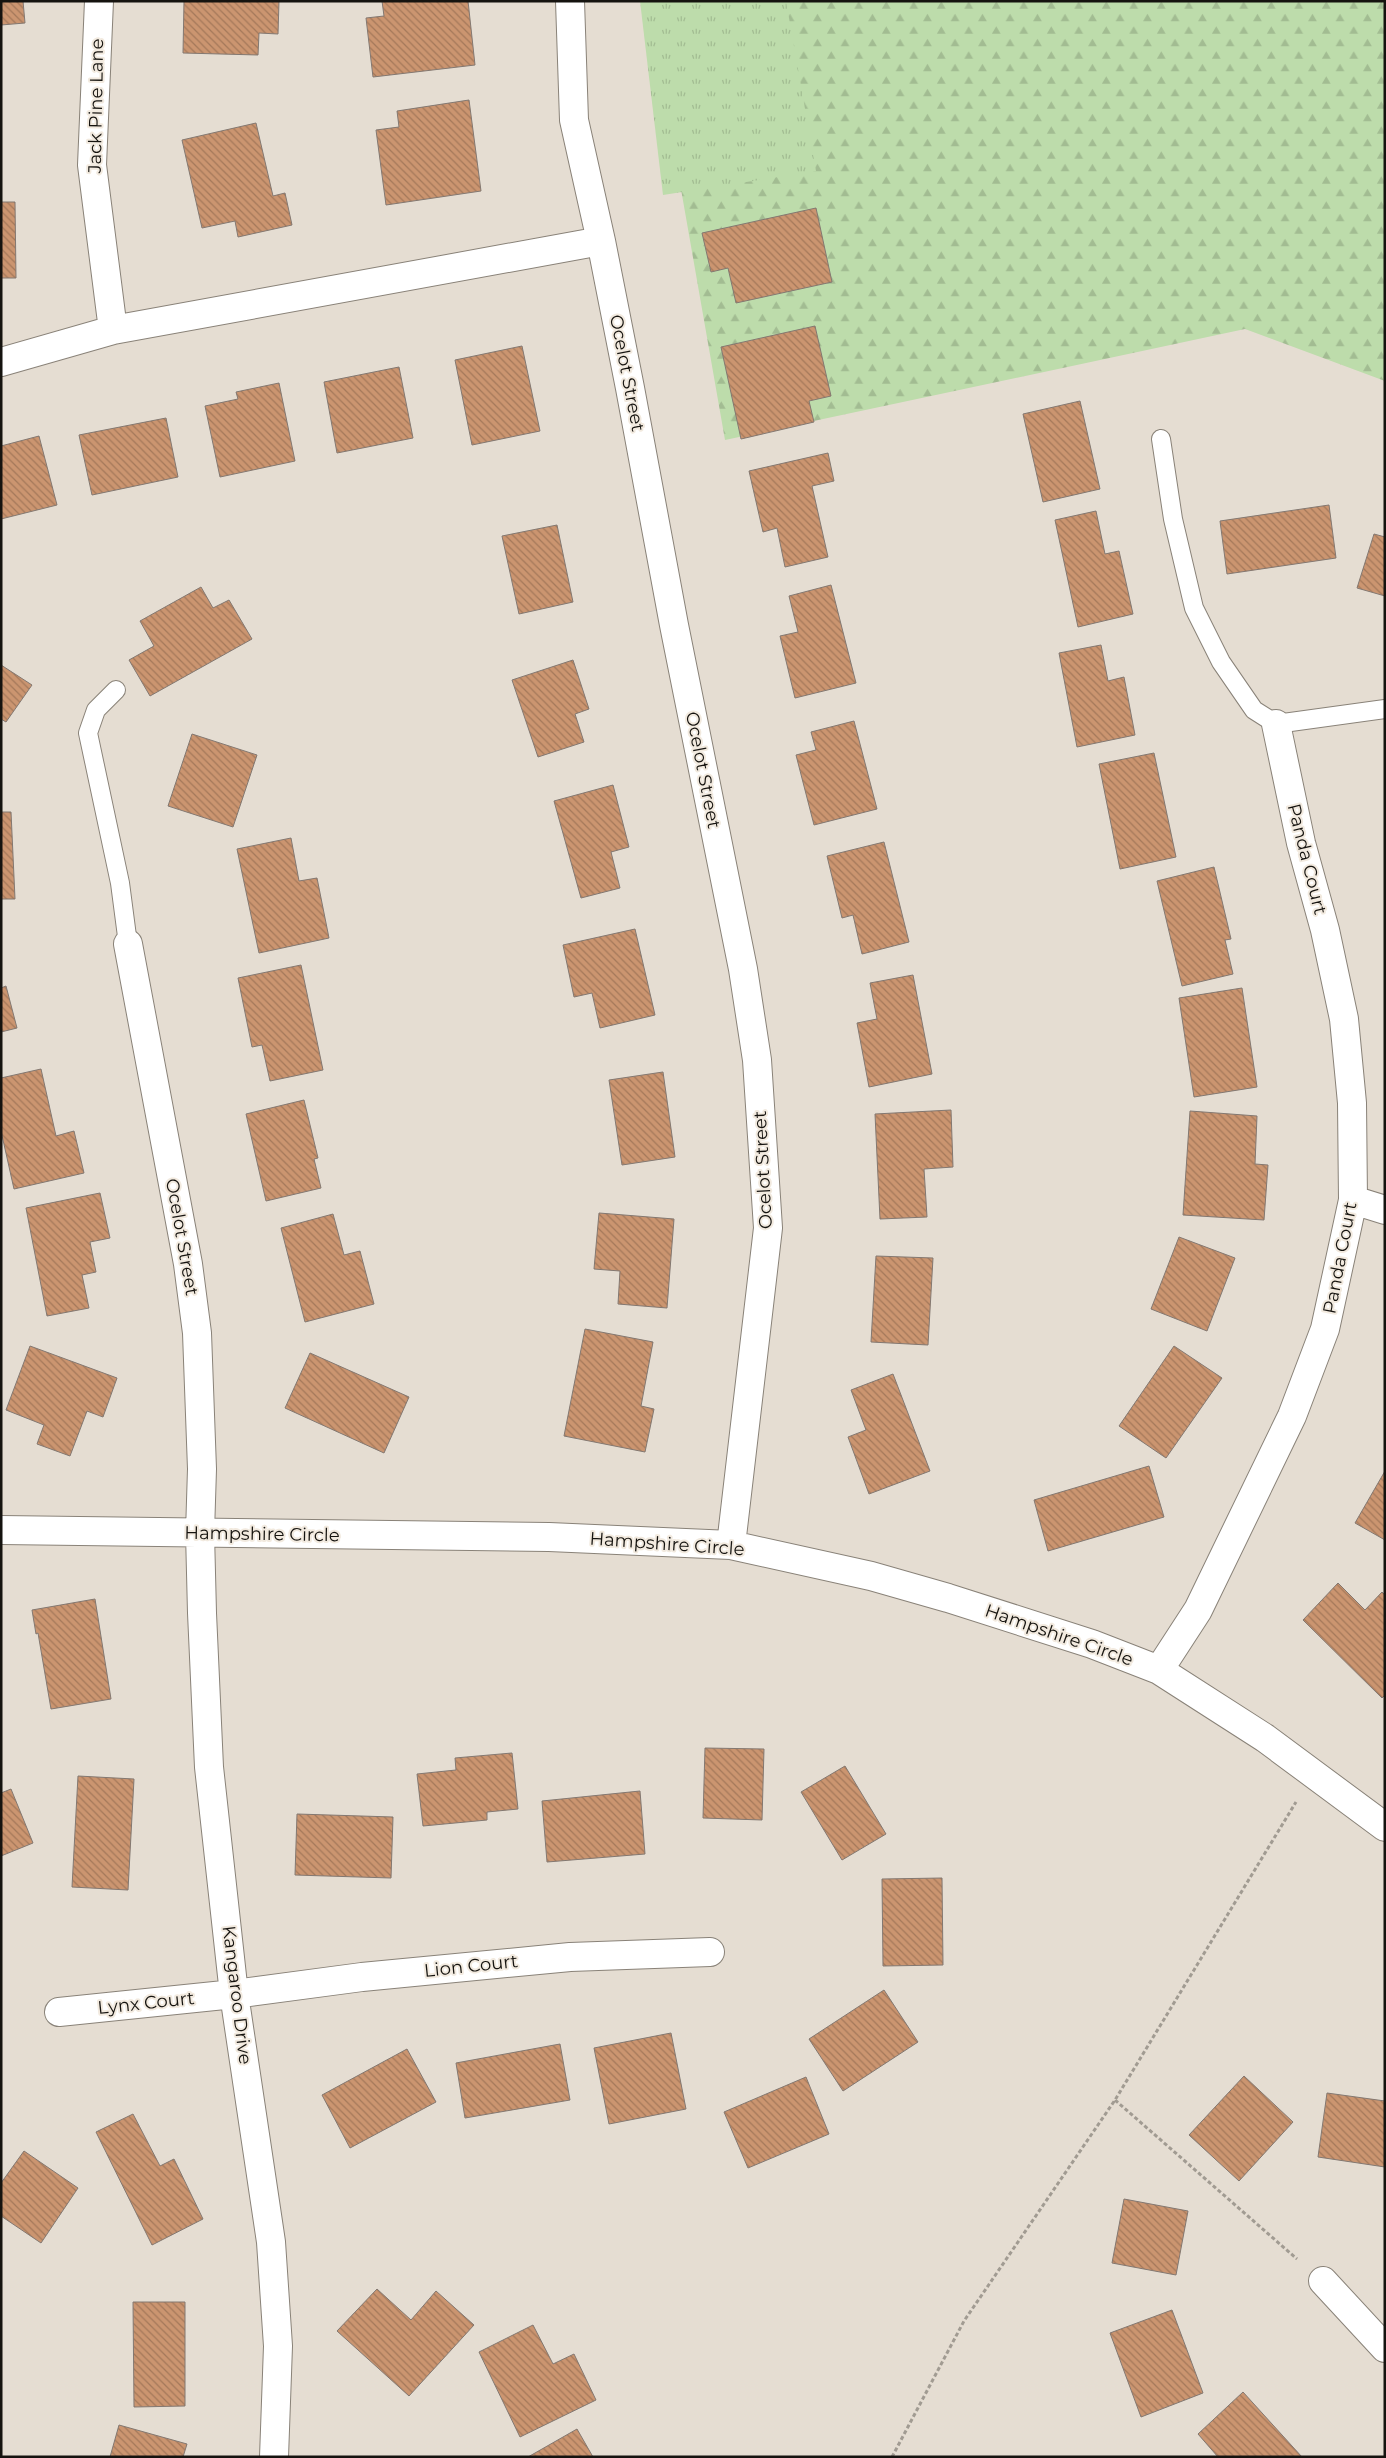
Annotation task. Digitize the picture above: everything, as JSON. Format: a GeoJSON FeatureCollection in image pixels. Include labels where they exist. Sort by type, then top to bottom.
{"type":"FeatureCollection","features":[{"type":"Feature","properties":{"kind":"street","name":"Jack Pine Lane"},"geometry":{"type":"LineString","coordinates":[[99,1],[92,165],[113,330]]}},
{"type":"Feature","properties":{"kind":"street","name":"Ocelot Street"},"geometry":{"type":"LineString","coordinates":[[570,1],[574,120],[601,241],[674,626],[743,969],[757,1060],[768,1228],[731,1545]]}},
{"type":"Feature","properties":{"kind":"street"},"geometry":{"type":"LineString","coordinates":[[1,362],[113,330],[601,241]]}},
{"type":"Feature","properties":{"kind":"street","name":"Panda Court"},"geometry":{"type":"LineString","coordinates":[[1159,1670],[1198,1610],[1292,1416],[1325,1329],[1353,1200],[1352,1103],[1344,1019],[1325,930],[1301,844],[1276,724]]}},
{"type":"Feature","properties":{"kind":"street","name":"Ocelot Street"},"geometry":{"type":"LineString","coordinates":[[128,944],[188,1264],[197,1333],[202,1469],[200,1533]]}},
{"type":"Feature","properties":{"kind":"street"},"geometry":{"type":"LineString","coordinates":[[1353,1200],[1385,1210]]}},
{"type":"Feature","properties":{"kind":"street","name":"Hampshire Circle"},"geometry":{"type":"LineString","coordinates":[[1,1530],[549,1537],[731,1545],[871,1576],[948,1598],[1092,1644],[1159,1670],[1265,1738],[1385,1827]]}},
{"type":"Feature","properties":{"kind":"street","name":"Kangaroo Drive"},"geometry":{"type":"LineString","coordinates":[[200,1533],[209,1767],[234,1994],[271,2242],[278,2346],[282,2455]]}},
{"type":"Feature","properties":{"kind":"street","name":"Lion Court"},"geometry":{"type":"LineString","coordinates":[[234,1994],[362,1977],[570,1957],[710,1952]]}},
{"type":"Feature","properties":{"kind":"street","name":"Lynx Court"},"geometry":{"type":"LineString","coordinates":[[59,2012],[234,1994]]}},
{"type":"Feature","properties":{"kind":"street"},"geometry":{"type":"LineString","coordinates":[[1323,2281],[1385,2348]]}},
{"type":"Feature","properties":{"kind":"lane"},"geometry":{"type":"LineString","coordinates":[[1161,439],[1173,519],[1194,608],[1221,662],[1254,710],[1276,724],[1385,709]]}},
{"type":"Feature","properties":{"kind":"lane"},"geometry":{"type":"LineString","coordinates":[[116,690],[96,710],[88,733],[120,883],[128,944]]}},
{"type":"Feature","properties":{"kind":"path"},"geometry":{"type":"LineString","coordinates":[[892,2457],[964,2321],[1115,2100],[1313,1773]]}},
{"type":"Feature","properties":{"kind":"path"},"geometry":{"type":"LineString","coordinates":[[1115,2100],[1323,2281]]}},
{"type":"Feature","properties":{"kind":"green space"},"geometry":{"type":"Polygon","coordinates":[[[640,1],[786,1],[816,171],[663,195],[640,1]]]}},
{"type":"Feature","properties":{"kind":"green space"},"geometry":{"type":"Polygon","coordinates":[[[648,1],[1385,1],[1385,381],[1245,329],[725,440],[648,1]]]}},
{"type":"Feature","properties":{"kind":"building"},"geometry":{"type":"Polygon","coordinates":[[[1,1],[23,1],[25,23],[1,25],[1,1]]]}},
{"type":"Feature","properties":{"kind":"building"},"geometry":{"type":"Polygon","coordinates":[[[184,1],[279,1],[278,34],[259,33],[258,55],[183,53],[184,1]]]}},
{"type":"Feature","properties":{"kind":"building"},"geometry":{"type":"Polygon","coordinates":[[[382,1],[468,1],[475,65],[373,77],[366,18],[384,16],[382,1]]]}},
{"type":"Feature","properties":{"kind":"building"},"geometry":{"type":"Polygon","coordinates":[[[469,100],[481,191],[386,205],[376,130],[399,127],[397,111],[469,100]]]}},
{"type":"Feature","properties":{"kind":"building"},"geometry":{"type":"Polygon","coordinates":[[[256,123],[273,196],[285,193],[292,225],[238,237],[235,221],[202,228],[182,140],[256,123]]]}},
{"type":"Feature","properties":{"kind":"building"},"geometry":{"type":"Polygon","coordinates":[[[1,202],[15,202],[16,278],[1,278],[1,202]]]}},
{"type":"Feature","properties":{"kind":"building"},"geometry":{"type":"Polygon","coordinates":[[[816,208],[832,282],[736,303],[728,268],[711,272],[702,233],[816,208]]]}},
{"type":"Feature","properties":{"kind":"building"},"geometry":{"type":"Polygon","coordinates":[[[815,326],[831,396],[809,401],[814,422],[741,439],[721,347],[815,326]]]}},
{"type":"Feature","properties":{"kind":"building"},"geometry":{"type":"Polygon","coordinates":[[[522,346],[540,431],[472,445],[455,360],[522,346]]]}},
{"type":"Feature","properties":{"kind":"building"},"geometry":{"type":"Polygon","coordinates":[[[399,367],[413,438],[337,453],[324,382],[399,367]]]}},
{"type":"Feature","properties":{"kind":"building"},"geometry":{"type":"Polygon","coordinates":[[[279,383],[295,461],[220,477],[205,406],[238,399],[236,392],[279,383]]]}},
{"type":"Feature","properties":{"kind":"building"},"geometry":{"type":"Polygon","coordinates":[[[1080,401],[1100,489],[1043,502],[1023,414],[1080,401]]]}},
{"type":"Feature","properties":{"kind":"building"},"geometry":{"type":"Polygon","coordinates":[[[166,418],[178,477],[92,495],[79,435],[166,418]]]}},
{"type":"Feature","properties":{"kind":"building"},"geometry":{"type":"Polygon","coordinates":[[[39,436],[57,505],[1,519],[1,446],[39,436]]]}},
{"type":"Feature","properties":{"kind":"building"},"geometry":{"type":"Polygon","coordinates":[[[828,453],[834,481],[812,486],[828,557],[785,567],[777,528],[763,532],[749,471],[828,453]]]}},
{"type":"Feature","properties":{"kind":"building"},"geometry":{"type":"Polygon","coordinates":[[[1329,505],[1336,558],[1227,574],[1220,521],[1329,505]]]}},
{"type":"Feature","properties":{"kind":"building"},"geometry":{"type":"Polygon","coordinates":[[[1096,511],[1105,554],[1119,551],[1133,614],[1078,627],[1055,520],[1096,511]]]}},
{"type":"Feature","properties":{"kind":"building"},"geometry":{"type":"Polygon","coordinates":[[[557,525],[573,602],[519,614],[502,536],[557,525]]]}},
{"type":"Feature","properties":{"kind":"building"},"geometry":{"type":"Polygon","coordinates":[[[1374,534],[1385,537],[1385,596],[1357,588],[1374,534]]]}},
{"type":"Feature","properties":{"kind":"building"},"geometry":{"type":"Polygon","coordinates":[[[831,585],[856,683],[795,698],[780,636],[798,632],[789,596],[831,585]]]}},
{"type":"Feature","properties":{"kind":"building"},"geometry":{"type":"Polygon","coordinates":[[[201,587],[213,608],[229,600],[252,639],[150,696],[129,660],[154,646],[140,621],[201,587]]]}},
{"type":"Feature","properties":{"kind":"building"},"geometry":{"type":"Polygon","coordinates":[[[1101,645],[1108,681],[1124,677],[1135,735],[1077,747],[1059,653],[1101,645]]]}},
{"type":"Feature","properties":{"kind":"building"},"geometry":{"type":"Polygon","coordinates":[[[573,660],[589,709],[575,714],[584,742],[538,757],[512,680],[573,660]]]}},
{"type":"Feature","properties":{"kind":"building"},"geometry":{"type":"Polygon","coordinates":[[[1,665],[32,685],[6,722],[1,719],[1,665]]]}},
{"type":"Feature","properties":{"kind":"building"},"geometry":{"type":"Polygon","coordinates":[[[854,721],[877,809],[814,825],[796,755],[816,750],[811,732],[854,721]]]}},
{"type":"Feature","properties":{"kind":"building"},"geometry":{"type":"Polygon","coordinates":[[[192,734],[257,755],[233,827],[168,806],[192,734]]]}},
{"type":"Feature","properties":{"kind":"building"},"geometry":{"type":"Polygon","coordinates":[[[1154,753],[1176,857],[1120,869],[1099,764],[1154,753]]]}},
{"type":"Feature","properties":{"kind":"building"},"geometry":{"type":"Polygon","coordinates":[[[613,785],[629,847],[611,852],[620,888],[581,898],[554,801],[613,785]]]}},
{"type":"Feature","properties":{"kind":"building"},"geometry":{"type":"Polygon","coordinates":[[[1,812],[11,812],[15,899],[1,899],[1,812]]]}},
{"type":"Feature","properties":{"kind":"building"},"geometry":{"type":"Polygon","coordinates":[[[291,838],[299,881],[317,878],[329,938],[259,953],[237,849],[291,838]]]}},
{"type":"Feature","properties":{"kind":"building"},"geometry":{"type":"Polygon","coordinates":[[[884,842],[909,942],[862,954],[853,915],[842,918],[827,856],[884,842]]]}},
{"type":"Feature","properties":{"kind":"building"},"geometry":{"type":"Polygon","coordinates":[[[1214,867],[1231,939],[1225,940],[1233,974],[1182,986],[1157,881],[1214,867]]]}},
{"type":"Feature","properties":{"kind":"building"},"geometry":{"type":"Polygon","coordinates":[[[635,929],[655,1015],[600,1028],[592,993],[574,997],[563,945],[635,929]]]}},
{"type":"Feature","properties":{"kind":"building"},"geometry":{"type":"Polygon","coordinates":[[[301,965],[323,1070],[270,1081],[262,1045],[252,1047],[238,978],[301,965]]]}},
{"type":"Feature","properties":{"kind":"building"},"geometry":{"type":"Polygon","coordinates":[[[913,975],[932,1074],[869,1087],[857,1023],[877,1019],[870,983],[913,975]]]}},
{"type":"Feature","properties":{"kind":"building"},"geometry":{"type":"Polygon","coordinates":[[[6,986],[17,1028],[1,1032],[1,988],[6,986]]]}},
{"type":"Feature","properties":{"kind":"building"},"geometry":{"type":"Polygon","coordinates":[[[1242,988],[1257,1087],[1194,1097],[1179,998],[1242,988]]]}},
{"type":"Feature","properties":{"kind":"building"},"geometry":{"type":"Polygon","coordinates":[[[41,1069],[56,1136],[74,1131],[84,1173],[14,1189],[1,1131],[1,1078],[41,1069]]]}},
{"type":"Feature","properties":{"kind":"building"},"geometry":{"type":"Polygon","coordinates":[[[663,1072],[675,1157],[622,1165],[609,1080],[663,1072]]]}},
{"type":"Feature","properties":{"kind":"building"},"geometry":{"type":"Polygon","coordinates":[[[304,1100],[318,1158],[314,1159],[321,1188],[266,1201],[246,1114],[304,1100]]]}},
{"type":"Feature","properties":{"kind":"building"},"geometry":{"type":"Polygon","coordinates":[[[951,1110],[953,1167],[924,1169],[927,1217],[880,1219],[875,1114],[951,1110]]]}},
{"type":"Feature","properties":{"kind":"building"},"geometry":{"type":"Polygon","coordinates":[[[1190,1111],[1257,1116],[1255,1164],[1268,1165],[1264,1220],[1183,1215],[1190,1111]]]}},
{"type":"Feature","properties":{"kind":"building"},"geometry":{"type":"Polygon","coordinates":[[[100,1193],[110,1238],[90,1242],[96,1272],[82,1275],[89,1308],[47,1316],[26,1208],[100,1193]]]}},
{"type":"Feature","properties":{"kind":"building"},"geometry":{"type":"Polygon","coordinates":[[[599,1213],[674,1219],[667,1308],[618,1304],[620,1271],[594,1269],[599,1213]]]}},
{"type":"Feature","properties":{"kind":"building"},"geometry":{"type":"Polygon","coordinates":[[[333,1214],[344,1255],[360,1251],[374,1304],[305,1322],[281,1228],[333,1214]]]}},
{"type":"Feature","properties":{"kind":"building"},"geometry":{"type":"Polygon","coordinates":[[[1179,1237],[1235,1258],[1207,1331],[1151,1309],[1179,1237]]]}},
{"type":"Feature","properties":{"kind":"building"},"geometry":{"type":"Polygon","coordinates":[[[876,1256],[933,1258],[928,1345],[871,1342],[876,1256]]]}},
{"type":"Feature","properties":{"kind":"building"},"geometry":{"type":"Polygon","coordinates":[[[585,1329],[653,1342],[641,1406],[654,1409],[645,1452],[564,1436],[585,1329]]]}},
{"type":"Feature","properties":{"kind":"building"},"geometry":{"type":"Polygon","coordinates":[[[30,1346],[117,1378],[103,1417],[87,1411],[70,1456],[37,1444],[44,1425],[6,1410],[30,1346]]]}},
{"type":"Feature","properties":{"kind":"building"},"geometry":{"type":"Polygon","coordinates":[[[1174,1346],[1222,1378],[1166,1458],[1119,1426],[1174,1346]]]}},
{"type":"Feature","properties":{"kind":"building"},"geometry":{"type":"Polygon","coordinates":[[[310,1353],[409,1397],[384,1453],[285,1408],[310,1353]]]}},
{"type":"Feature","properties":{"kind":"building"},"geometry":{"type":"Polygon","coordinates":[[[893,1374],[930,1471],[869,1494],[848,1437],[866,1430],[851,1390],[893,1374]]]}},
{"type":"Feature","properties":{"kind":"building"},"geometry":{"type":"Polygon","coordinates":[[[1149,1466],[1164,1517],[1048,1551],[1034,1500],[1149,1466]]]}},
{"type":"Feature","properties":{"kind":"building"},"geometry":{"type":"Polygon","coordinates":[[[1385,1471],[1385,1540],[1355,1523],[1385,1471]]]}},
{"type":"Feature","properties":{"kind":"building"},"geometry":{"type":"Polygon","coordinates":[[[1338,1583],[1365,1610],[1382,1592],[1385,1595],[1385,1695],[1382,1698],[1303,1620],[1338,1583]]]}},
{"type":"Feature","properties":{"kind":"building"},"geometry":{"type":"Polygon","coordinates":[[[95,1599],[111,1699],[51,1709],[38,1633],[36,1634],[32,1610],[95,1599]]]}},
{"type":"Feature","properties":{"kind":"building"},"geometry":{"type":"Polygon","coordinates":[[[705,1748],[764,1749],[762,1820],[703,1818],[705,1748]]]}},
{"type":"Feature","properties":{"kind":"building"},"geometry":{"type":"Polygon","coordinates":[[[512,1753],[518,1809],[487,1812],[487,1820],[423,1826],[417,1774],[456,1770],[455,1758],[512,1753]]]}},
{"type":"Feature","properties":{"kind":"building"},"geometry":{"type":"Polygon","coordinates":[[[845,1766],[886,1834],[842,1860],[801,1792],[845,1766]]]}},
{"type":"Feature","properties":{"kind":"building"},"geometry":{"type":"Polygon","coordinates":[[[78,1776],[134,1779],[128,1890],[72,1887],[78,1776]]]}},
{"type":"Feature","properties":{"kind":"building"},"geometry":{"type":"Polygon","coordinates":[[[11,1789],[33,1843],[1,1856],[1,1793],[11,1789]]]}},
{"type":"Feature","properties":{"kind":"building"},"geometry":{"type":"Polygon","coordinates":[[[640,1791],[645,1854],[547,1862],[542,1801],[640,1791]]]}},
{"type":"Feature","properties":{"kind":"building"},"geometry":{"type":"Polygon","coordinates":[[[297,1814],[393,1817],[391,1878],[295,1875],[297,1814]]]}},
{"type":"Feature","properties":{"kind":"building"},"geometry":{"type":"Polygon","coordinates":[[[942,1878],[943,1965],[883,1966],[882,1879],[942,1878]]]}},
{"type":"Feature","properties":{"kind":"building"},"geometry":{"type":"Polygon","coordinates":[[[884,1990],[918,2042],[843,2091],[809,2039],[884,1990]]]}},
{"type":"Feature","properties":{"kind":"building"},"geometry":{"type":"Polygon","coordinates":[[[671,2033],[686,2109],[609,2124],[594,2048],[671,2033]]]}},
{"type":"Feature","properties":{"kind":"building"},"geometry":{"type":"Polygon","coordinates":[[[560,2044],[570,2100],[465,2118],[456,2063],[560,2044]]]}},
{"type":"Feature","properties":{"kind":"building"},"geometry":{"type":"Polygon","coordinates":[[[407,2049],[436,2102],[350,2148],[322,2095],[407,2049]]]}},
{"type":"Feature","properties":{"kind":"building"},"geometry":{"type":"Polygon","coordinates":[[[1244,2076],[1293,2122],[1239,2181],[1189,2135],[1244,2076]]]}},
{"type":"Feature","properties":{"kind":"building"},"geometry":{"type":"Polygon","coordinates":[[[806,2077],[829,2134],[748,2168],[724,2112],[806,2077]]]}},
{"type":"Feature","properties":{"kind":"building"},"geometry":{"type":"Polygon","coordinates":[[[1327,2093],[1385,2101],[1385,2167],[1318,2157],[1327,2093]]]}},
{"type":"Feature","properties":{"kind":"building"},"geometry":{"type":"Polygon","coordinates":[[[133,2114],[160,2166],[174,2159],[203,2219],[152,2245],[96,2132],[133,2114]]]}},
{"type":"Feature","properties":{"kind":"building"},"geometry":{"type":"Polygon","coordinates":[[[24,2151],[78,2188],[41,2243],[1,2216],[1,2183],[24,2151]]]}},
{"type":"Feature","properties":{"kind":"building"},"geometry":{"type":"Polygon","coordinates":[[[1124,2199],[1188,2211],[1176,2275],[1112,2263],[1124,2199]]]}},
{"type":"Feature","properties":{"kind":"building"},"geometry":{"type":"Polygon","coordinates":[[[377,2289],[411,2320],[436,2291],[474,2325],[409,2396],[337,2331],[377,2289]]]}},
{"type":"Feature","properties":{"kind":"building"},"geometry":{"type":"Polygon","coordinates":[[[133,2302],[185,2302],[185,2406],[134,2407],[133,2302]]]}},
{"type":"Feature","properties":{"kind":"building"},"geometry":{"type":"Polygon","coordinates":[[[1172,2310],[1203,2393],[1141,2417],[1110,2333],[1172,2310]]]}},
{"type":"Feature","properties":{"kind":"building"},"geometry":{"type":"Polygon","coordinates":[[[533,2325],[553,2364],[574,2354],[596,2400],[520,2437],[479,2352],[533,2325]]]}},
{"type":"Feature","properties":{"kind":"building"},"geometry":{"type":"Polygon","coordinates":[[[1243,2392],[1302,2457],[1218,2457],[1198,2434],[1243,2392]]]}},
{"type":"Feature","properties":{"kind":"building"},"geometry":{"type":"Polygon","coordinates":[[[119,2425],[187,2444],[183,2457],[110,2457],[119,2425]]]}},
{"type":"Feature","properties":{"kind":"building"},"geometry":{"type":"Polygon","coordinates":[[[577,2429],[593,2457],[528,2457],[577,2429]]]}}]}
